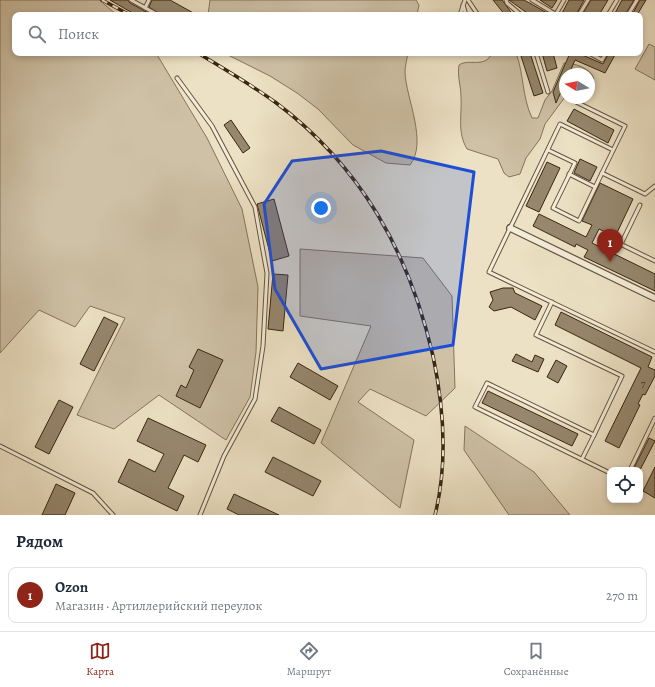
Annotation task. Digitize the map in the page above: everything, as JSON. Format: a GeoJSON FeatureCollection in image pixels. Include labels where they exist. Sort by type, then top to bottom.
{"type":"FeatureCollection","features":[{"type":"Feature","properties":{"kind":"street"},"geometry":{"type":"LineString","coordinates":[[510,228],[655,298]]}},
{"type":"Feature","properties":{"kind":"lane"},"geometry":{"type":"LineString","coordinates":[[131,0],[152,12]]}},
{"type":"Feature","properties":{"kind":"lane"},"geometry":{"type":"LineString","coordinates":[[144,8],[149,0]]}},
{"type":"Feature","properties":{"kind":"lane"},"geometry":{"type":"LineString","coordinates":[[468,0],[476,12]]}},
{"type":"Feature","properties":{"kind":"lane"},"geometry":{"type":"LineString","coordinates":[[506,0],[507,3],[518,12]]}},
{"type":"Feature","properties":{"kind":"lane"},"geometry":{"type":"LineString","coordinates":[[558,12],[564,0]]}},
{"type":"Feature","properties":{"kind":"lane"},"geometry":{"type":"LineString","coordinates":[[581,12],[588,0]]}},
{"type":"Feature","properties":{"kind":"lane"},"geometry":{"type":"LineString","coordinates":[[610,12],[617,0]]}},
{"type":"Feature","properties":{"kind":"lane"},"geometry":{"type":"LineString","coordinates":[[630,12],[637,0]]}},
{"type":"Feature","properties":{"kind":"lane"},"geometry":{"type":"LineString","coordinates":[[534,1],[552,12]]}},
{"type":"Feature","properties":{"kind":"lane"},"geometry":{"type":"LineString","coordinates":[[461,12],[464,2]]}},
{"type":"Feature","properties":{"kind":"lane"},"geometry":{"type":"LineString","coordinates":[[464,2],[466,12]]}},
{"type":"Feature","properties":{"kind":"lane"},"geometry":{"type":"LineString","coordinates":[[537,56],[548,92]]}},
{"type":"Feature","properties":{"kind":"lane"},"geometry":{"type":"LineString","coordinates":[[595,56],[602,60],[604,56]]}},
{"type":"Feature","properties":{"kind":"lane"},"geometry":{"type":"LineString","coordinates":[[177,78],[212,126],[255,207],[267,273],[262,346],[255,399],[224,456],[200,515]]}},
{"type":"Feature","properties":{"kind":"lane"},"geometry":{"type":"LineString","coordinates":[[548,150],[575,163],[553,208],[579,221],[625,126],[580,104]]}},
{"type":"Feature","properties":{"kind":"lane"},"geometry":{"type":"LineString","coordinates":[[613,150],[560,124],[489,272],[655,352]]}},
{"type":"Feature","properties":{"kind":"lane"},"geometry":{"type":"LineString","coordinates":[[602,173],[645,194],[655,186]]}},
{"type":"Feature","properties":{"kind":"lane"},"geometry":{"type":"LineString","coordinates":[[569,174],[595,187]]}},
{"type":"Feature","properties":{"kind":"lane"},"geometry":{"type":"LineString","coordinates":[[621,244],[640,205]]}},
{"type":"Feature","properties":{"kind":"lane"},"geometry":{"type":"LineString","coordinates":[[602,235],[655,261]]}},
{"type":"Feature","properties":{"kind":"lane"},"geometry":{"type":"LineString","coordinates":[[552,302],[536,335],[622,376],[582,459]]}},
{"type":"Feature","properties":{"kind":"lane"},"geometry":{"type":"LineString","coordinates":[[594,435],[487,383],[475,407],[607,472]]}},
{"type":"Feature","properties":{"kind":"lane"},"geometry":{"type":"LineString","coordinates":[[631,467],[655,418]]}},
{"type":"Feature","properties":{"kind":"lane"},"geometry":{"type":"LineString","coordinates":[[0,446],[93,493],[113,515]]}},
{"type":"Feature","properties":{"kind":"highlighted area"},"geometry":{"type":"Polygon","coordinates":[[[381,151],[474,172],[453,345],[321,369],[275,289],[264,204],[292,161],[381,151]]]}},
{"type":"Feature","properties":{"kind":"shaded area"},"geometry":{"type":"Polygon","coordinates":[[[0,0],[99,0],[113,12],[12,12],[12,56],[158,56],[207,138],[242,209],[258,287],[256,352],[250,397],[226,440],[159,395],[114,429],[77,415],[125,318],[90,306],[75,327],[39,310],[0,353],[0,0]]]}},
{"type":"Feature","properties":{"kind":"shaded area"},"geometry":{"type":"Polygon","coordinates":[[[210,0],[416,0],[419,5],[418,12],[208,12],[210,0]]]}},
{"type":"Feature","properties":{"kind":"shaded area"},"geometry":{"type":"Polygon","coordinates":[[[649,44],[655,47],[655,80],[635,69],[649,44]]]}},
{"type":"Feature","properties":{"kind":"shaded area"},"geometry":{"type":"Polygon","coordinates":[[[230,56],[408,56],[405,72],[406,83],[417,133],[415,156],[410,165],[386,163],[353,145],[318,109],[297,93],[270,76],[230,56]]]}},
{"type":"Feature","properties":{"kind":"shaded area"},"geometry":{"type":"Polygon","coordinates":[[[490,56],[517,56],[526,102],[532,118],[538,118],[545,100],[552,91],[559,75],[560,104],[545,124],[540,139],[526,158],[520,174],[509,177],[504,173],[498,159],[467,149],[462,136],[461,97],[458,73],[459,65],[467,62],[485,61],[490,56]]]}},
{"type":"Feature","properties":{"kind":"shaded area"},"geometry":{"type":"Polygon","coordinates":[[[564,63],[584,68],[562,68],[564,63]]]}},
{"type":"Feature","properties":{"kind":"shaded area"},"geometry":{"type":"Polygon","coordinates":[[[300,249],[423,258],[452,296],[455,388],[426,416],[370,389],[358,402],[414,440],[400,508],[321,443],[371,326],[300,316],[300,249]]]}},
{"type":"Feature","properties":{"kind":"shaded area"},"geometry":{"type":"Polygon","coordinates":[[[465,426],[534,472],[570,515],[509,515],[464,450],[465,426]]]}},
{"type":"Feature","properties":{"kind":"building"},"geometry":{"type":"Polygon","coordinates":[[[110,0],[128,0],[130,3],[146,12],[131,12],[110,0]]]}},
{"type":"Feature","properties":{"kind":"building"},"geometry":{"type":"Polygon","coordinates":[[[152,0],[170,0],[192,12],[156,12],[149,7],[152,0]]]}},
{"type":"Feature","properties":{"kind":"building"},"geometry":{"type":"Polygon","coordinates":[[[493,0],[502,0],[511,12],[503,12],[493,0]]]}},
{"type":"Feature","properties":{"kind":"building"},"geometry":{"type":"Polygon","coordinates":[[[509,0],[524,0],[545,12],[526,12],[509,0]]]}},
{"type":"Feature","properties":{"kind":"building"},"geometry":{"type":"Polygon","coordinates":[[[540,0],[557,0],[552,8],[540,0]]]}},
{"type":"Feature","properties":{"kind":"building"},"geometry":{"type":"Polygon","coordinates":[[[569,0],[584,0],[578,12],[563,12],[569,0]]]}},
{"type":"Feature","properties":{"kind":"building"},"geometry":{"type":"Polygon","coordinates":[[[591,0],[608,0],[601,12],[584,12],[591,0]]]}},
{"type":"Feature","properties":{"kind":"building"},"geometry":{"type":"Polygon","coordinates":[[[622,0],[634,0],[627,12],[616,12],[622,0]]]}},
{"type":"Feature","properties":{"kind":"building"},"geometry":{"type":"Polygon","coordinates":[[[640,0],[646,0],[639,12],[634,12],[640,0]]]}},
{"type":"Feature","properties":{"kind":"building"},"geometry":{"type":"Polygon","coordinates":[[[521,56],[531,56],[543,93],[534,96],[521,56]]]}},
{"type":"Feature","properties":{"kind":"building"},"geometry":{"type":"Polygon","coordinates":[[[543,56],[554,56],[557,68],[547,71],[543,56]]]}},
{"type":"Feature","properties":{"kind":"building"},"geometry":{"type":"Polygon","coordinates":[[[569,56],[585,56],[603,64],[607,56],[614,56],[605,73],[575,60],[572,68],[563,68],[569,56]]]}},
{"type":"Feature","properties":{"kind":"building"},"geometry":{"type":"Polygon","coordinates":[[[559,78],[559,96],[556,103],[553,92],[559,78]]]}},
{"type":"Feature","properties":{"kind":"building"},"geometry":{"type":"Polygon","coordinates":[[[574,109],[614,130],[608,143],[567,121],[574,109]]]}},
{"type":"Feature","properties":{"kind":"building"},"geometry":{"type":"Polygon","coordinates":[[[231,120],[250,148],[243,153],[224,125],[231,120]]]}},
{"type":"Feature","properties":{"kind":"building"},"geometry":{"type":"Polygon","coordinates":[[[580,159],[597,167],[590,181],[574,173],[580,159]]]}},
{"type":"Feature","properties":{"kind":"building"},"geometry":{"type":"Polygon","coordinates":[[[547,162],[560,168],[539,212],[526,206],[547,162]]]}},
{"type":"Feature","properties":{"kind":"building"},"geometry":{"type":"Polygon","coordinates":[[[600,183],[633,199],[615,237],[599,229],[592,243],[655,274],[655,291],[584,257],[588,250],[576,244],[575,247],[533,226],[539,214],[586,237],[592,225],[582,221],[600,183]]]}},
{"type":"Feature","properties":{"kind":"building"},"geometry":{"type":"Polygon","coordinates":[[[274,199],[289,256],[272,261],[257,204],[274,199]]]}},
{"type":"Feature","properties":{"kind":"building"},"geometry":{"type":"Polygon","coordinates":[[[273,274],[288,275],[283,331],[268,329],[273,274]]]}},
{"type":"Feature","properties":{"kind":"building"},"geometry":{"type":"Polygon","coordinates":[[[503,288],[513,288],[515,293],[542,306],[535,320],[511,307],[494,311],[489,307],[493,300],[490,292],[503,288]]]}},
{"type":"Feature","properties":{"kind":"building"},"geometry":{"type":"Polygon","coordinates":[[[561,312],[652,357],[648,367],[655,370],[655,376],[645,395],[643,394],[638,404],[640,405],[619,448],[605,441],[641,368],[555,325],[561,312]]]}},
{"type":"Feature","properties":{"kind":"building"},"geometry":{"type":"Polygon","coordinates":[[[104,317],[118,324],[94,371],[80,364],[104,317]]]}},
{"type":"Feature","properties":{"kind":"building"},"geometry":{"type":"Polygon","coordinates":[[[198,349],[223,360],[200,408],[176,396],[181,385],[186,388],[194,370],[189,367],[198,349]]]}},
{"type":"Feature","properties":{"kind":"building"},"geometry":{"type":"Polygon","coordinates":[[[516,354],[532,362],[535,355],[544,359],[538,372],[512,361],[516,354]]]}},
{"type":"Feature","properties":{"kind":"building"},"geometry":{"type":"Polygon","coordinates":[[[556,360],[567,366],[558,383],[547,377],[556,360]]]}},
{"type":"Feature","properties":{"kind":"building"},"geometry":{"type":"Polygon","coordinates":[[[298,363],[338,386],[330,400],[290,377],[298,363]]]}},
{"type":"Feature","properties":{"kind":"building"},"geometry":{"type":"Polygon","coordinates":[[[488,391],[578,434],[572,446],[482,403],[488,391]]]}},
{"type":"Feature","properties":{"kind":"building"},"geometry":{"type":"Polygon","coordinates":[[[59,400],[73,407],[49,454],[35,447],[59,400]]]}},
{"type":"Feature","properties":{"kind":"building"},"geometry":{"type":"Polygon","coordinates":[[[279,407],[321,430],[314,444],[271,421],[279,407]]]}},
{"type":"Feature","properties":{"kind":"building"},"geometry":{"type":"Polygon","coordinates":[[[148,418],[206,445],[198,462],[184,455],[168,488],[184,496],[177,511],[118,482],[129,459],[155,472],[164,454],[137,441],[148,418]]]}},
{"type":"Feature","properties":{"kind":"building"},"geometry":{"type":"Polygon","coordinates":[[[649,438],[655,441],[642,467],[634,467],[649,438]]]}},
{"type":"Feature","properties":{"kind":"building"},"geometry":{"type":"Polygon","coordinates":[[[273,457],[321,481],[313,496],[265,472],[273,457]]]}},
{"type":"Feature","properties":{"kind":"building"},"geometry":{"type":"Polygon","coordinates":[[[655,467],[655,498],[643,491],[655,467]]]}},
{"type":"Feature","properties":{"kind":"building"},"geometry":{"type":"Polygon","coordinates":[[[56,484],[75,493],[65,515],[42,515],[56,484]]]}},
{"type":"Feature","properties":{"kind":"building"},"geometry":{"type":"Polygon","coordinates":[[[234,494],[279,515],[239,515],[227,509],[234,494]]]}},
{"type":"Feature","properties":{"kind":"railway"},"geometry":{"type":"LineString","coordinates":[[102,0],[124,12]]}},
{"type":"Feature","properties":{"kind":"railway"},"geometry":{"type":"LineString","coordinates":[[203,56],[266,95],[305,127],[333,154],[356,183],[377,214],[395,247],[410,281],[423,318],[433,356],[440,395],[443,456],[442,476],[435,515]]}},
{"type":"Feature","properties":{"kind":"place","name":"Ozon"},"geometry":{"type":"Point","coordinates":[610,262]}}]}
